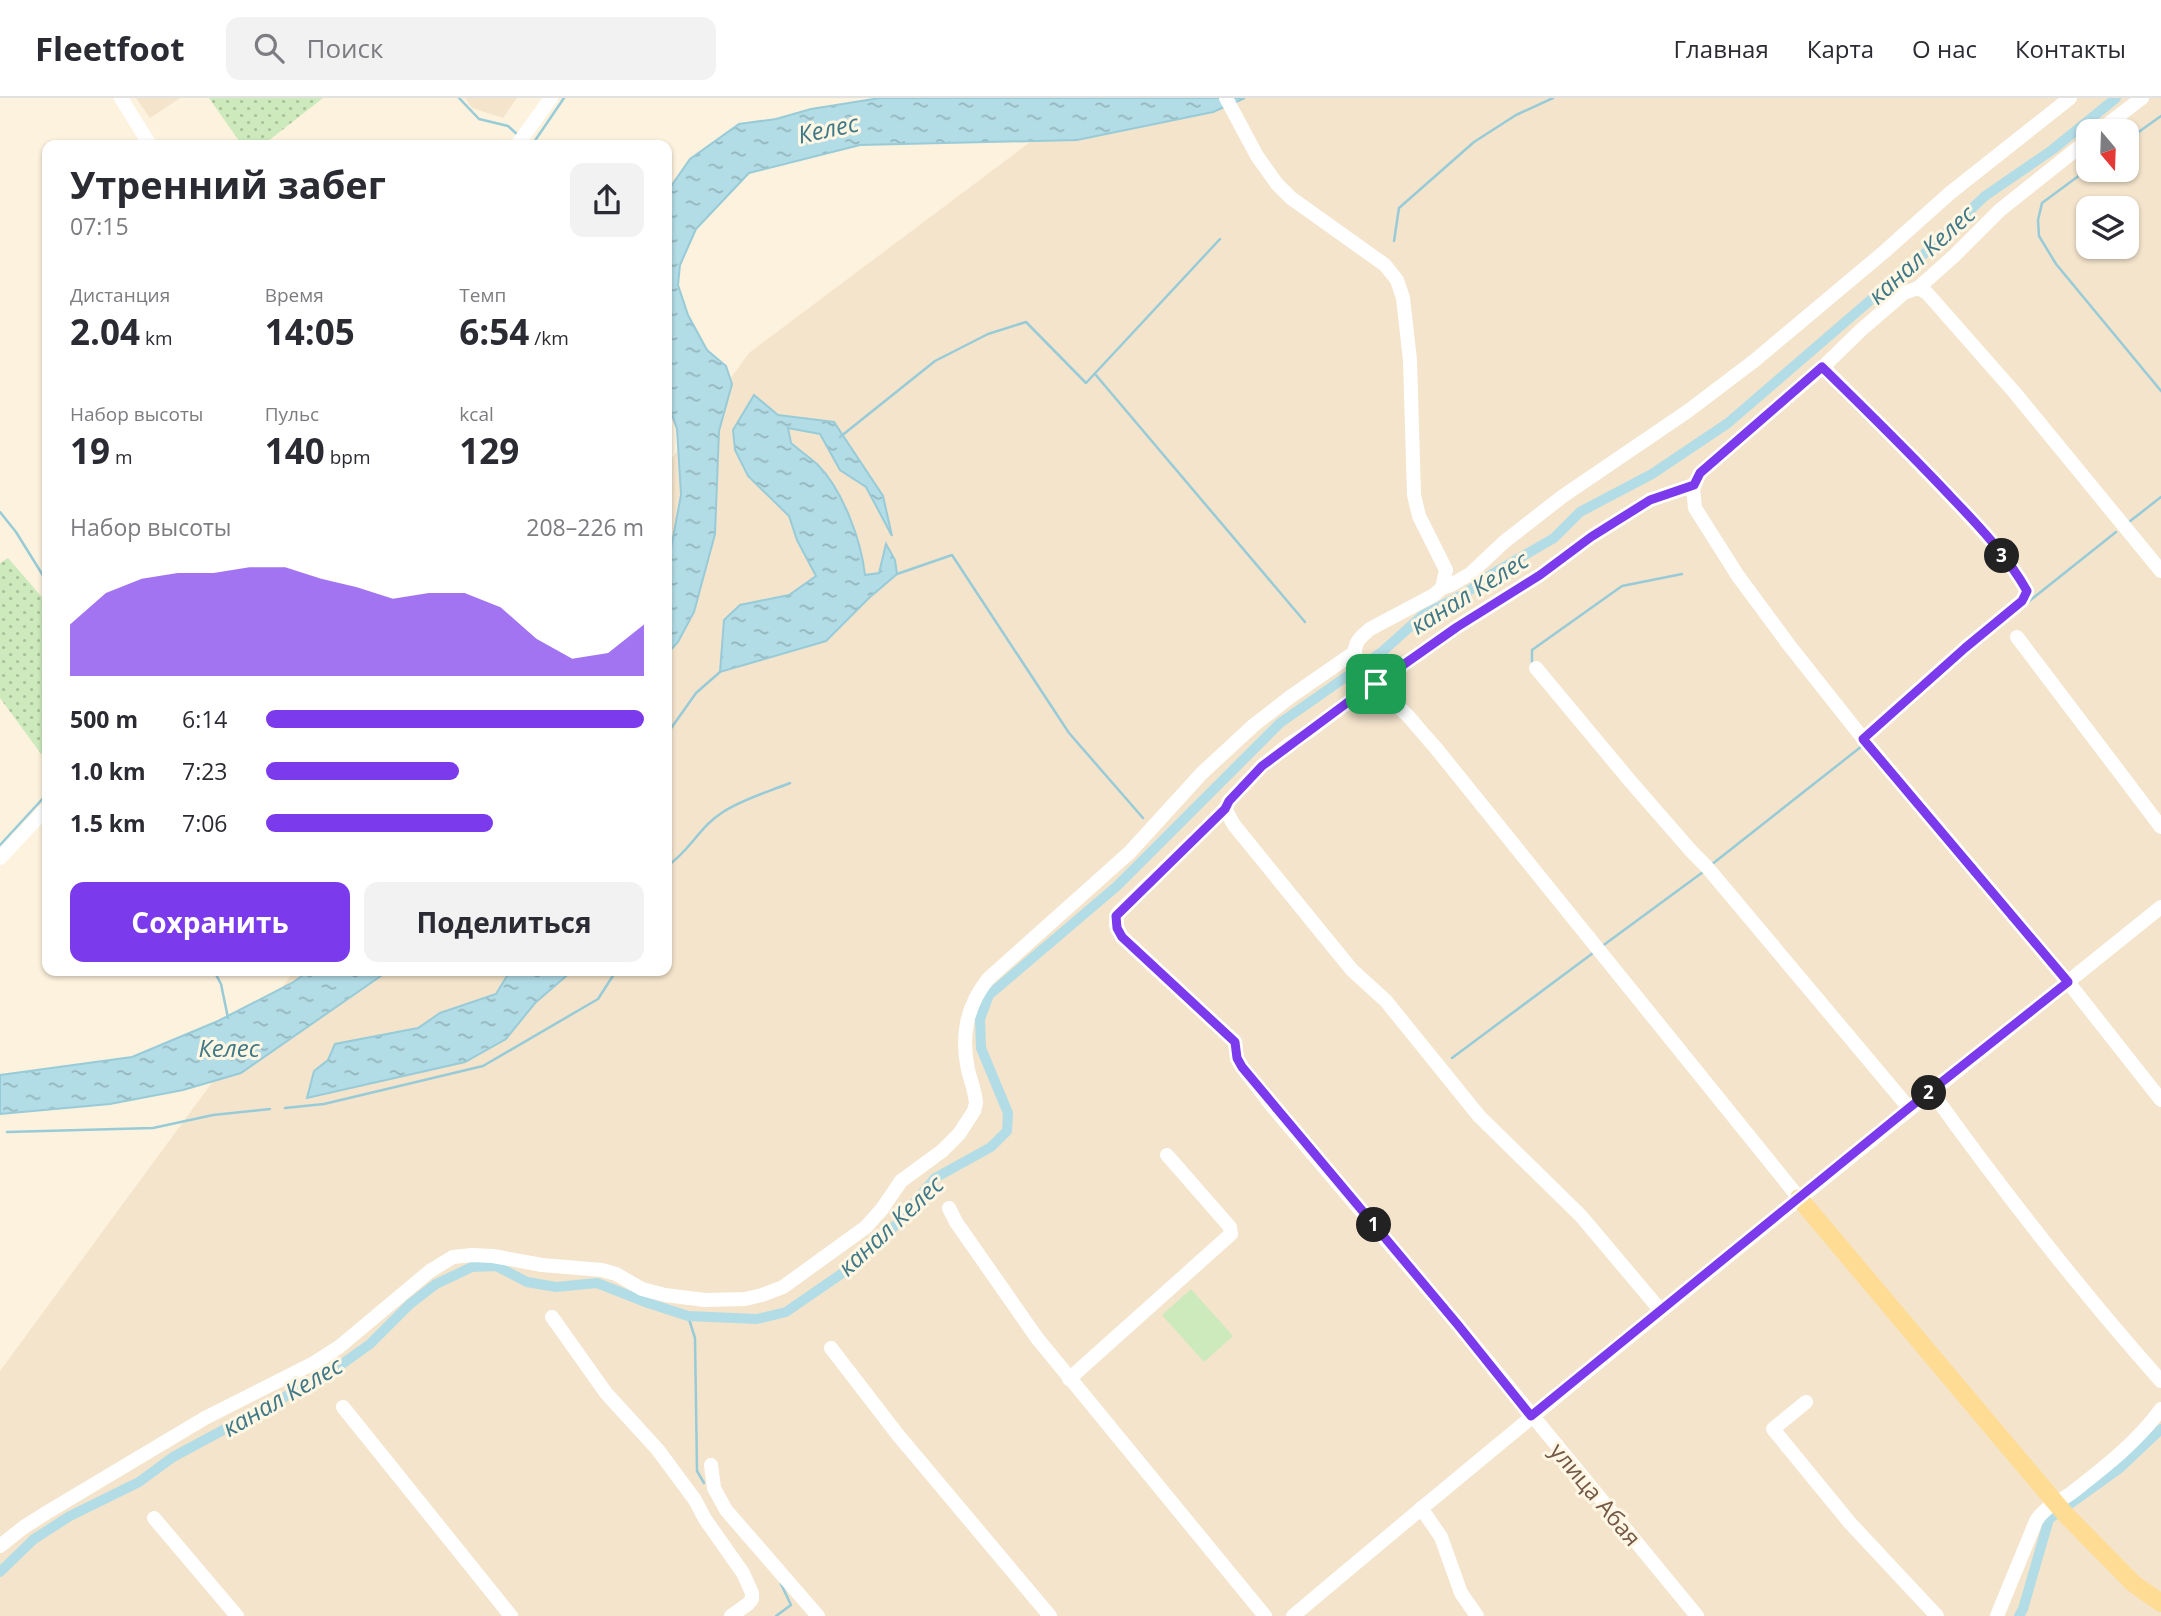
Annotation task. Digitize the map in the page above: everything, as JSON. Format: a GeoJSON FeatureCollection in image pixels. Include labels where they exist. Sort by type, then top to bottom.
{"type":"FeatureCollection","features":[{"type":"Feature","properties":{"kind":"main road"},"geometry":{"type":"LineString","coordinates":[[1799,1198],[2060,1508],[2134,1584],[2161,1603]]}},
{"type":"Feature","properties":{"kind":"street"},"geometry":{"type":"LineString","coordinates":[[121,98],[147,140]]}},
{"type":"Feature","properties":{"kind":"street"},"geometry":{"type":"LineString","coordinates":[[521,140],[551,98]]}},
{"type":"Feature","properties":{"kind":"street"},"geometry":{"type":"LineString","coordinates":[[1226,98],[1257,156],[1277,184],[1291,198],[1385,265],[1397,280],[1403,299],[1410,360],[1414,495],[1424,528],[1446,570],[1442,588]]}},
{"type":"Feature","properties":{"kind":"street"},"geometry":{"type":"LineString","coordinates":[[1799,1198],[1435,747],[1372,680],[1356,657],[1358,642],[1370,629],[1470,573],[1504,542],[1563,496],[1688,411],[1754,361],[1950,193],[2070,98]]}},
{"type":"Feature","properties":{"kind":"street"},"geometry":{"type":"LineString","coordinates":[[2115,119],[2142,98]]}},
{"type":"Feature","properties":{"kind":"street"},"geometry":{"type":"LineString","coordinates":[[2076,150],[2000,210],[1918,288],[1905,293],[1861,330],[1700,473],[1694,485],[1693,498],[1695,508],[1738,576],[1789,645],[1866,743],[2068,982],[2161,1100]]}},
{"type":"Feature","properties":{"kind":"street"},"geometry":{"type":"LineString","coordinates":[[1918,288],[1927,292],[2015,393],[2161,571]]}},
{"type":"Feature","properties":{"kind":"street"},"geometry":{"type":"LineString","coordinates":[[1822,367],[1904,447],[1975,522],[2027,591],[2022,601],[1965,648],[1866,743]]}},
{"type":"Feature","properties":{"kind":"street"},"geometry":{"type":"LineString","coordinates":[[1661,1311],[1581,1216],[1479,1116],[1386,1002],[1352,970],[1234,824],[1225,809],[1229,801],[1262,766],[1367,688],[1372,680],[1540,575],[1591,537],[1650,500],[1694,485]]}},
{"type":"Feature","properties":{"kind":"street"},"geometry":{"type":"LineString","coordinates":[[2017,637],[2161,827]]}},
{"type":"Feature","properties":{"kind":"street"},"geometry":{"type":"LineString","coordinates":[[0,1546],[46,1513],[205,1418],[314,1363],[339,1347],[430,1271],[453,1257],[493,1256],[542,1265],[601,1270],[616,1274],[642,1289],[665,1296],[705,1300],[745,1299],[783,1287],[866,1227],[901,1181],[943,1151],[959,1134],[976,1103],[964,1044],[965,1030],[975,998],[988,979],[1130,852],[1202,773],[1254,725],[1290,697],[1356,657]]}},
{"type":"Feature","properties":{"kind":"street"},"geometry":{"type":"LineString","coordinates":[[1536,668],[1909,1108]]}},
{"type":"Feature","properties":{"kind":"street","name":"улица Абая"},"geometry":{"type":"LineString","coordinates":[[1225,809],[1118,913],[1117,928],[1122,937],[1235,1042],[1238,1061],[1257,1087],[1458,1325],[1697,1616]]}},
{"type":"Feature","properties":{"kind":"street"},"geometry":{"type":"LineString","coordinates":[[0,859],[42,813]]}},
{"type":"Feature","properties":{"kind":"street"},"geometry":{"type":"LineString","coordinates":[[1293,1616],[1531,1416],[2161,907]]}},
{"type":"Feature","properties":{"kind":"street"},"geometry":{"type":"LineString","coordinates":[[1931,1091],[1991,1174],[2065,1268],[2161,1381]]}},
{"type":"Feature","properties":{"kind":"street"},"geometry":{"type":"LineString","coordinates":[[1069,1379],[1231,1234],[1230,1227],[1167,1155]]}},
{"type":"Feature","properties":{"kind":"street"},"geometry":{"type":"LineString","coordinates":[[949,1208],[956,1223],[1007,1297],[1069,1379],[1265,1616]]}},
{"type":"Feature","properties":{"kind":"street"},"geometry":{"type":"LineString","coordinates":[[552,1317],[606,1393],[657,1450],[695,1500],[743,1573],[752,1592],[752,1599],[732,1616]]}},
{"type":"Feature","properties":{"kind":"street"},"geometry":{"type":"LineString","coordinates":[[831,1348],[898,1435],[1050,1616]]}},
{"type":"Feature","properties":{"kind":"street"},"geometry":{"type":"LineString","coordinates":[[1806,1402],[1773,1429],[1850,1523],[1937,1616]]}},
{"type":"Feature","properties":{"kind":"street"},"geometry":{"type":"LineString","coordinates":[[343,1407],[512,1616]]}},
{"type":"Feature","properties":{"kind":"street"},"geometry":{"type":"LineString","coordinates":[[1997,1616],[2036,1521],[2047,1508],[2060,1508],[2064,1499],[2136,1439],[2161,1409]]}},
{"type":"Feature","properties":{"kind":"street"},"geometry":{"type":"LineString","coordinates":[[711,1465],[714,1488],[726,1510],[818,1616]]}},
{"type":"Feature","properties":{"kind":"street"},"geometry":{"type":"LineString","coordinates":[[695,1500],[714,1488]]}},
{"type":"Feature","properties":{"kind":"street"},"geometry":{"type":"LineString","coordinates":[[1422,1508],[1441,1537],[1461,1593],[1477,1616]]}},
{"type":"Feature","properties":{"kind":"street"},"geometry":{"type":"LineString","coordinates":[[154,1518],[237,1616]]}},
{"type":"Feature","properties":{"kind":"shaded area"},"geometry":{"type":"Polygon","coordinates":[[[136,98],[180,98],[150,118],[136,98]]]}},
{"type":"Feature","properties":{"kind":"shaded area"},"geometry":{"type":"Polygon","coordinates":[[[465,98],[517,98],[503,118],[472,108],[465,98]]]}},
{"type":"Feature","properties":{"kind":"shaded area"},"geometry":{"type":"Polygon","coordinates":[[[1089,98],[2161,98],[2161,1616],[0,1616],[0,1371],[290,976],[672,976],[672,458],[749,353],[1089,98]]]}},
{"type":"Feature","properties":{"kind":"green space"},"geometry":{"type":"Polygon","coordinates":[[[209,98],[323,98],[269,140],[238,140],[209,98]]]}},
{"type":"Feature","properties":{"kind":"green space"},"geometry":{"type":"Polygon","coordinates":[[[8,558],[42,597],[42,755],[0,698],[0,563],[8,558]]]}},
{"type":"Feature","properties":{"kind":"green space"},"geometry":{"type":"Polygon","coordinates":[[[1191,1289],[1233,1336],[1204,1362],[1162,1315],[1191,1289]]]}},
{"type":"Feature","properties":{"kind":"water","name":"Келес"},"geometry":{"type":"Polygon","coordinates":[[[880,98],[1245,98],[1213,112],[1077,140],[860,145],[749,173],[696,229],[680,265],[678,285],[688,315],[707,350],[726,366],[732,384],[719,431],[715,534],[694,612],[672,649],[672,543],[681,495],[677,429],[672,415],[672,185],[690,159],[739,124],[776,119],[811,109],[880,98]]]}},
{"type":"Feature","properties":{"kind":"water"},"geometry":{"type":"Polygon","coordinates":[[[754,395],[778,415],[834,422],[883,496],[892,536],[866,487],[840,470],[820,434],[788,428],[791,443],[817,464],[843,501],[855,531],[865,575],[879,573],[886,544],[895,560],[897,574],[826,641],[720,672],[724,620],[740,605],[789,595],[816,576],[797,540],[789,516],[748,476],[735,450],[733,430],[754,395]]]}},
{"type":"Feature","properties":{"kind":"water","name":"Келес"},"geometry":{"type":"Polygon","coordinates":[[[302,976],[381,976],[241,1073],[183,1090],[110,1104],[0,1114],[0,1075],[132,1057],[218,1021],[302,976]]]}},
{"type":"Feature","properties":{"kind":"water"},"geometry":{"type":"Polygon","coordinates":[[[507,976],[566,976],[535,1003],[506,1039],[465,1062],[307,1098],[314,1071],[328,1060],[335,1044],[418,1028],[440,1013],[496,994],[507,976]]]}},
{"type":"Feature","properties":{"kind":"waterway"},"geometry":{"type":"LineString","coordinates":[[459,98],[479,119],[508,126],[519,136]]}},
{"type":"Feature","properties":{"kind":"waterway"},"geometry":{"type":"LineString","coordinates":[[535,140],[564,98]]}},
{"type":"Feature","properties":{"kind":"waterway"},"geometry":{"type":"LineString","coordinates":[[1394,241],[1399,208],[1474,142],[1516,115],[1553,98]]}},
{"type":"Feature","properties":{"kind":"waterway","name":"канал Келес"},"geometry":{"type":"LineString","coordinates":[[0,1572],[34,1539],[70,1516],[139,1482],[173,1457],[331,1372],[370,1344],[410,1304],[436,1284],[472,1267],[496,1266],[527,1282],[556,1287],[597,1283],[688,1316],[757,1319],[786,1312],[847,1270],[899,1222],[935,1178],[991,1147],[1007,1131],[1008,1113],[981,1048],[980,1019],[989,995],[1117,886],[1280,723],[1383,651],[1423,615],[1466,593],[1492,574],[1554,538],[1580,512],[1652,474],[1728,423],[1924,254],[1985,196],[2052,150],[2116,98]]}},
{"type":"Feature","properties":{"kind":"waterway"},"geometry":{"type":"LineString","coordinates":[[2139,132],[2161,116]]}},
{"type":"Feature","properties":{"kind":"waterway"},"geometry":{"type":"LineString","coordinates":[[2076,178],[2042,203],[2038,220],[2039,236],[2056,264],[2161,391]]}},
{"type":"Feature","properties":{"kind":"waterway"},"geometry":{"type":"LineString","coordinates":[[840,437],[935,361],[988,334],[1026,322],[1086,383],[1220,239]]}},
{"type":"Feature","properties":{"kind":"waterway"},"geometry":{"type":"LineString","coordinates":[[1095,374],[1305,622]]}},
{"type":"Feature","properties":{"kind":"waterway"},"geometry":{"type":"LineString","coordinates":[[2129,522],[2161,497]]}},
{"type":"Feature","properties":{"kind":"waterway"},"geometry":{"type":"LineString","coordinates":[[0,512],[42,574]]}},
{"type":"Feature","properties":{"kind":"waterway"},"geometry":{"type":"LineString","coordinates":[[2028,602],[2116,532]]}},
{"type":"Feature","properties":{"kind":"waterway"},"geometry":{"type":"LineString","coordinates":[[897,574],[952,555],[1069,733],[1143,818]]}},
{"type":"Feature","properties":{"kind":"waterway"},"geometry":{"type":"LineString","coordinates":[[1532,665],[1532,650],[1622,586],[1682,574]]}},
{"type":"Feature","properties":{"kind":"waterway"},"geometry":{"type":"LineString","coordinates":[[672,727],[696,693],[720,672]]}},
{"type":"Feature","properties":{"kind":"waterway"},"geometry":{"type":"LineString","coordinates":[[1711,865],[1862,746]]}},
{"type":"Feature","properties":{"kind":"waterway"},"geometry":{"type":"LineString","coordinates":[[672,862],[723,812],[747,799],[790,783]]}},
{"type":"Feature","properties":{"kind":"waterway"},"geometry":{"type":"LineString","coordinates":[[0,845],[42,799]]}},
{"type":"Feature","properties":{"kind":"waterway"},"geometry":{"type":"LineString","coordinates":[[1601,947],[1703,872]]}},
{"type":"Feature","properties":{"kind":"waterway"},"geometry":{"type":"LineString","coordinates":[[1452,1058],[1593,953]]}},
{"type":"Feature","properties":{"kind":"waterway"},"geometry":{"type":"LineString","coordinates":[[217,976],[228,1018]]}},
{"type":"Feature","properties":{"kind":"waterway"},"geometry":{"type":"LineString","coordinates":[[285,1108],[324,1104],[483,1066],[598,999],[613,976]]}},
{"type":"Feature","properties":{"kind":"waterway"},"geometry":{"type":"LineString","coordinates":[[7,1132],[153,1128],[213,1115],[270,1109]]}},
{"type":"Feature","properties":{"kind":"waterway"},"geometry":{"type":"LineString","coordinates":[[688,1316],[695,1338],[697,1471],[704,1483]]}},
{"type":"Feature","properties":{"kind":"waterway"},"geometry":{"type":"LineString","coordinates":[[2019,1616],[2049,1519],[2120,1468],[2161,1429]]}},
{"type":"Feature","properties":{"kind":"waterway"},"geometry":{"type":"LineString","coordinates":[[776,1616],[791,1605],[781,1584]]}},
{"type":"Feature","properties":{"kind":"route"},"geometry":{"type":"LineString","coordinates":[[1822,367],[1904,447],[1975,522],[2027,591],[2022,601],[1863,739],[2068,982],[1531,1416],[1458,1325],[1272,1106],[1238,1061],[1235,1042],[1122,937],[1116,925],[1118,913],[1225,809],[1229,801],[1262,766],[1376,684],[1457,627],[1540,575],[1591,537],[1650,500],[1694,485],[1700,473],[1822,367]]}}]}
